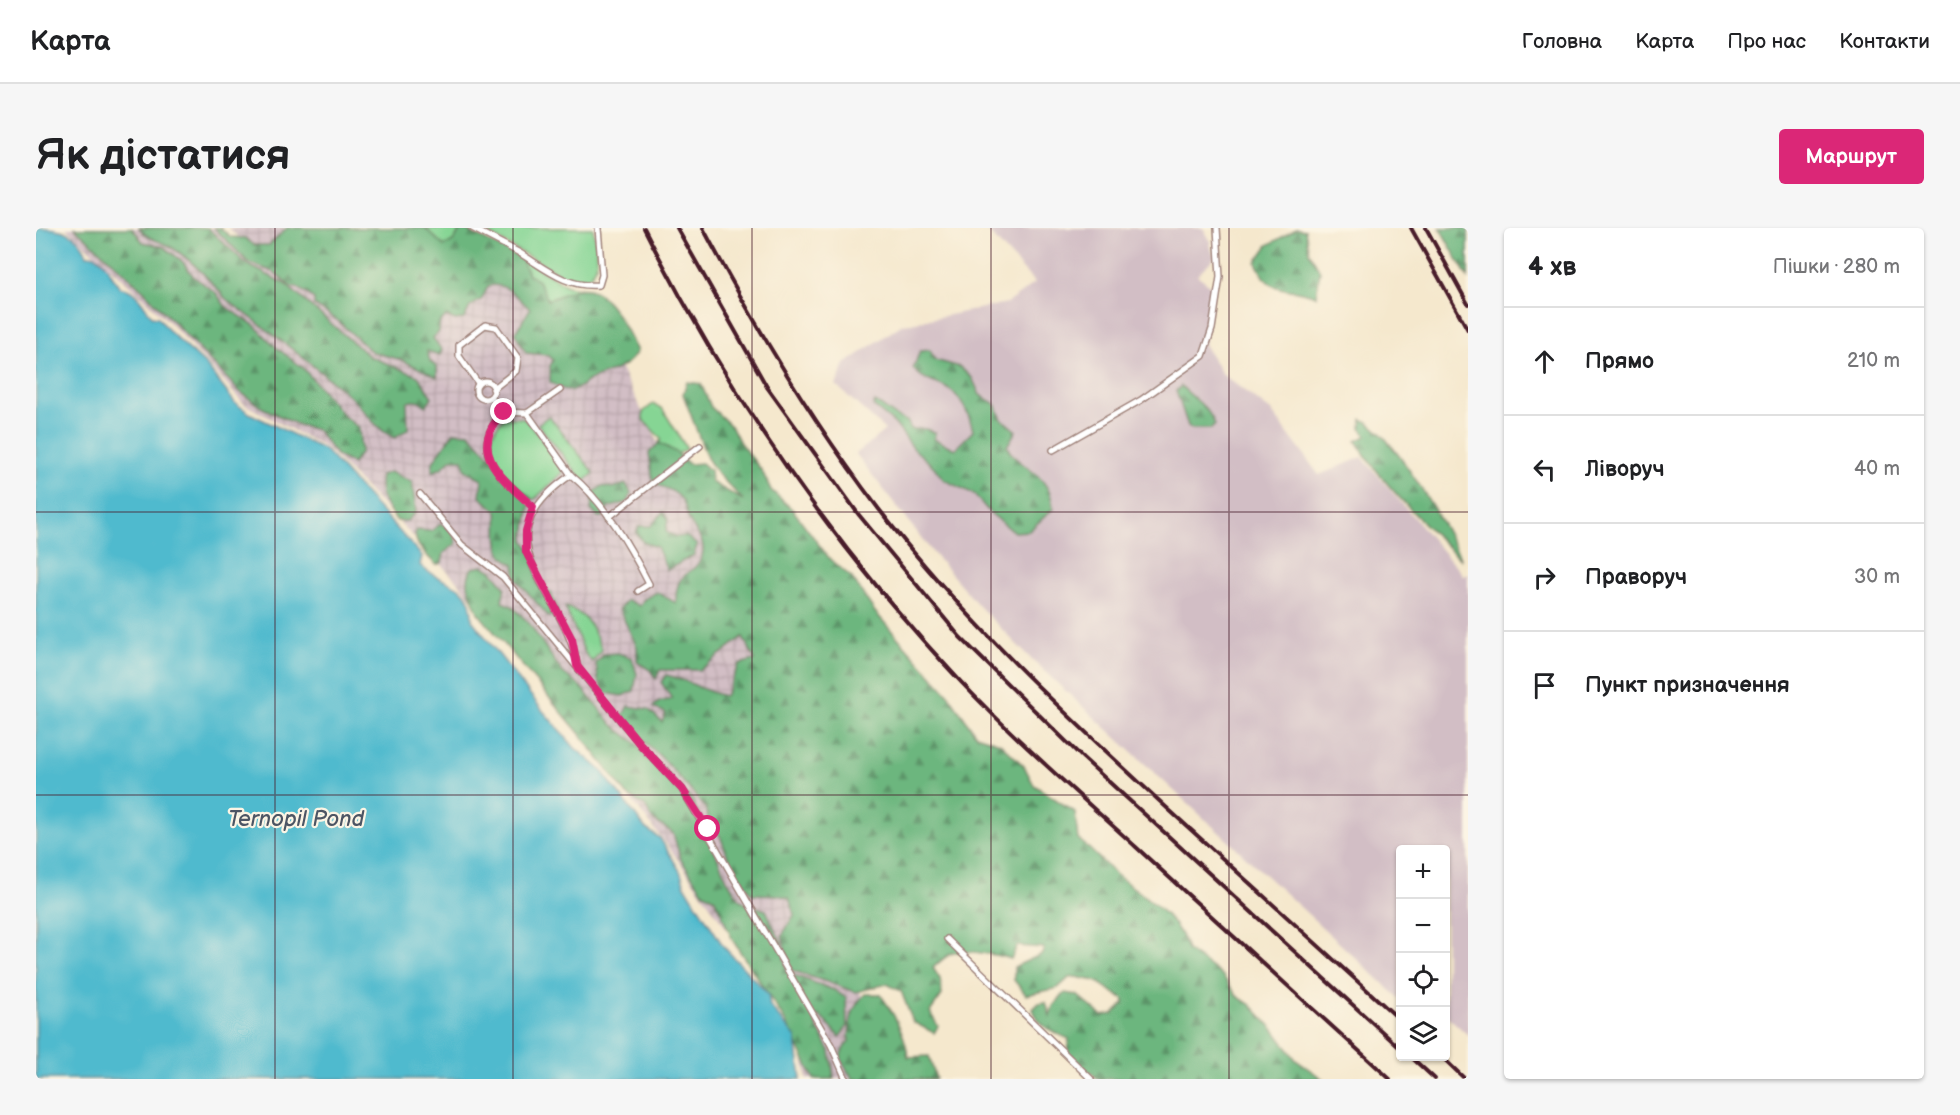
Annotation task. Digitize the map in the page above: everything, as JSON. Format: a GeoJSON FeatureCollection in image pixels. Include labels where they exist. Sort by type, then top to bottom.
{"type":"FeatureCollection","features":[{"type":"Feature","properties":{"kind":"lane"},"geometry":{"type":"LineString","coordinates":[[471,228],[556,276],[585,286],[599,285],[602,275],[598,228]]}},
{"type":"Feature","properties":{"kind":"lane"},"geometry":{"type":"LineString","coordinates":[[1053,450],[1142,400],[1203,356],[1212,329],[1220,277],[1217,228]]}},
{"type":"Feature","properties":{"kind":"lane"},"geometry":{"type":"LineString","coordinates":[[478,383],[459,356],[459,345],[485,325],[496,327],[518,358],[516,371],[493,389]]}},
{"type":"Feature","properties":{"kind":"lane"},"geometry":{"type":"LineString","coordinates":[[485,381],[492,384],[491,397],[484,400],[477,396],[475,389],[478,383],[485,381]]}},
{"type":"Feature","properties":{"kind":"lane"},"geometry":{"type":"LineString","coordinates":[[491,397],[504,412],[526,413],[560,390]]}},
{"type":"Feature","properties":{"kind":"lane"},"geometry":{"type":"LineString","coordinates":[[504,412],[494,422],[487,439],[488,454],[497,474],[533,507]]}},
{"type":"Feature","properties":{"kind":"lane"},"geometry":{"type":"LineString","coordinates":[[526,413],[571,475],[583,485],[609,517],[649,584],[638,591]]}},
{"type":"Feature","properties":{"kind":"lane"},"geometry":{"type":"LineString","coordinates":[[609,517],[700,446]]}},
{"type":"Feature","properties":{"kind":"lane"},"geometry":{"type":"LineString","coordinates":[[571,475],[552,488],[533,507],[526,531],[526,552],[572,639],[577,666]]}},
{"type":"Feature","properties":{"kind":"lane"},"geometry":{"type":"LineString","coordinates":[[420,495],[462,545],[503,577],[639,743],[682,789],[831,1045],[846,1079]]}},
{"type":"Feature","properties":{"kind":"lane"},"geometry":{"type":"LineString","coordinates":[[947,939],[1091,1079]]}},
{"type":"Feature","properties":{"kind":"shaded area"},"geometry":{"type":"Polygon","coordinates":[[[66,228],[221,228],[264,264],[298,228],[427,228],[539,295],[600,327],[718,563],[891,774],[784,855],[908,1079],[807,1079],[799,1037],[771,991],[668,846],[458,582],[326,448],[244,404],[168,321],[66,228]]]}},
{"type":"Feature","properties":{"kind":"shaded area"},"geometry":{"type":"Polygon","coordinates":[[[228,228],[291,228],[263,258],[228,228]]]}},
{"type":"Feature","properties":{"kind":"shaded area"},"geometry":{"type":"Polygon","coordinates":[[[985,228],[1203,228],[1211,242],[1209,245],[1215,257],[1197,275],[1214,288],[1204,344],[1222,374],[1271,411],[1319,475],[1362,457],[1463,575],[1468,574],[1468,1035],[1450,1019],[1450,845],[1396,845],[1396,995],[1031,659],[980,607],[933,553],[856,454],[885,430],[836,385],[845,364],[901,325],[1007,303],[1035,283],[985,228]]]}},
{"type":"Feature","properties":{"kind":"green space"},"geometry":{"type":"Polygon","coordinates":[[[75,228],[132,228],[143,242],[164,247],[182,261],[194,277],[216,293],[226,307],[254,325],[277,348],[303,368],[345,417],[359,428],[361,452],[353,464],[337,456],[317,430],[298,425],[261,407],[239,391],[143,290],[75,228]]]}},
{"type":"Feature","properties":{"kind":"green space"},"geometry":{"type":"Polygon","coordinates":[[[139,228],[208,228],[246,264],[285,284],[369,356],[418,376],[432,397],[426,406],[418,400],[407,402],[408,429],[395,438],[381,430],[352,399],[331,381],[226,299],[186,258],[171,247],[143,233],[139,228]]]}},
{"type":"Feature","properties":{"kind":"green space"},"geometry":{"type":"Polygon","coordinates":[[[214,228],[220,228],[231,237],[245,238],[254,245],[269,245],[287,228],[425,228],[444,246],[453,241],[462,228],[521,258],[528,274],[538,281],[548,300],[579,289],[589,289],[598,293],[607,301],[621,321],[637,351],[628,362],[616,370],[589,380],[573,390],[561,388],[550,382],[550,366],[553,360],[548,355],[526,353],[515,333],[530,309],[506,288],[495,285],[488,286],[482,299],[470,307],[464,319],[455,320],[446,316],[440,322],[439,332],[433,338],[442,350],[440,355],[427,351],[430,361],[437,367],[437,377],[402,360],[372,352],[337,320],[314,305],[314,299],[297,287],[291,287],[274,272],[249,263],[214,228]]]}},
{"type":"Feature","properties":{"kind":"green space"},"geometry":{"type":"Polygon","coordinates":[[[425,228],[461,228],[453,242],[444,246],[425,228]]]}},
{"type":"Feature","properties":{"kind":"green space"},"geometry":{"type":"Polygon","coordinates":[[[478,228],[593,228],[597,263],[592,274],[586,279],[567,278],[478,228]]]}},
{"type":"Feature","properties":{"kind":"green space"},"geometry":{"type":"Polygon","coordinates":[[[1439,228],[1468,228],[1468,278],[1442,232],[1439,228]]]}},
{"type":"Feature","properties":{"kind":"green space"},"geometry":{"type":"Polygon","coordinates":[[[1296,229],[1305,230],[1309,252],[1320,271],[1316,296],[1274,286],[1267,281],[1256,262],[1268,245],[1296,229]]]}},
{"type":"Feature","properties":{"kind":"green space"},"geometry":{"type":"Polygon","coordinates":[[[521,258],[567,286],[579,288],[548,300],[538,281],[528,274],[521,258]]]}},
{"type":"Feature","properties":{"kind":"green space"},"geometry":{"type":"Polygon","coordinates":[[[930,350],[935,360],[960,367],[972,378],[980,395],[995,404],[1002,419],[1016,431],[1007,446],[1017,460],[1040,478],[1046,486],[1051,496],[1053,509],[1029,531],[1014,532],[989,512],[974,494],[944,480],[934,467],[914,449],[895,424],[873,406],[875,402],[898,418],[907,421],[911,429],[926,429],[935,433],[934,439],[955,449],[973,431],[972,425],[967,412],[950,390],[925,378],[913,369],[920,351],[930,350]]]}},
{"type":"Feature","properties":{"kind":"green space"},"geometry":{"type":"Polygon","coordinates":[[[687,382],[701,384],[711,407],[732,427],[740,443],[762,471],[771,490],[793,510],[829,558],[852,578],[875,612],[948,694],[976,735],[1000,743],[1024,766],[1034,785],[1075,812],[1078,839],[1113,872],[1166,915],[1182,937],[1187,950],[1223,976],[1237,996],[1251,1005],[1274,1030],[1296,1060],[1323,1079],[1098,1079],[1067,1053],[1069,1039],[1043,1025],[1033,1009],[1039,1003],[1046,1002],[1050,1016],[1053,1006],[1065,993],[1077,995],[1102,1016],[1113,1014],[1124,1004],[1124,1000],[1096,981],[1076,977],[1069,978],[1058,988],[1026,995],[1014,980],[1014,967],[1042,954],[1044,948],[1017,946],[1011,959],[990,954],[958,952],[942,959],[933,968],[940,979],[942,995],[930,1012],[938,1026],[934,1033],[913,1022],[901,991],[887,984],[856,992],[791,970],[782,936],[794,915],[789,898],[752,894],[731,864],[720,836],[708,819],[705,807],[666,762],[621,719],[628,706],[648,709],[662,722],[666,713],[653,707],[659,702],[672,699],[661,682],[666,675],[725,696],[739,664],[755,660],[743,637],[700,670],[660,670],[656,679],[650,670],[637,662],[637,647],[619,609],[627,600],[640,606],[644,599],[657,592],[676,603],[679,584],[699,563],[702,556],[702,542],[689,519],[682,500],[673,492],[653,483],[649,453],[659,443],[676,452],[689,464],[702,463],[710,470],[711,482],[743,500],[717,473],[707,458],[683,394],[687,382]]]}},
{"type":"Feature","properties":{"kind":"green space"},"geometry":{"type":"Polygon","coordinates":[[[1181,386],[1209,413],[1215,425],[1211,429],[1192,429],[1188,426],[1176,391],[1181,386]]]}},
{"type":"Feature","properties":{"kind":"green space"},"geometry":{"type":"Polygon","coordinates":[[[653,404],[662,408],[687,449],[678,454],[659,443],[661,439],[643,420],[643,412],[653,404]]]}},
{"type":"Feature","properties":{"kind":"green space"},"geometry":{"type":"Polygon","coordinates":[[[549,416],[594,473],[584,482],[538,424],[549,416]]]}},
{"type":"Feature","properties":{"kind":"green space"},"geometry":{"type":"Polygon","coordinates":[[[504,418],[522,418],[529,423],[562,466],[562,473],[535,499],[529,499],[501,472],[491,452],[490,442],[504,418]]]}},
{"type":"Feature","properties":{"kind":"green space"},"geometry":{"type":"Polygon","coordinates":[[[1362,419],[1374,427],[1388,442],[1418,482],[1461,560],[1405,504],[1367,458],[1356,441],[1366,436],[1361,427],[1362,419]]]}},
{"type":"Feature","properties":{"kind":"green space"},"geometry":{"type":"Polygon","coordinates":[[[454,432],[469,433],[508,477],[531,498],[524,540],[533,554],[537,584],[551,593],[558,612],[549,617],[516,579],[514,564],[507,560],[499,548],[497,511],[480,497],[482,479],[465,470],[463,459],[451,459],[442,468],[432,472],[433,462],[454,432]]]}},
{"type":"Feature","properties":{"kind":"green space"},"geometry":{"type":"Polygon","coordinates":[[[390,472],[412,482],[416,512],[407,521],[397,521],[381,494],[381,475],[390,472]]]}},
{"type":"Feature","properties":{"kind":"green space"},"geometry":{"type":"Polygon","coordinates":[[[626,484],[631,493],[628,502],[608,508],[603,517],[598,517],[591,510],[593,493],[602,486],[613,488],[626,484]]]}},
{"type":"Feature","properties":{"kind":"green space"},"geometry":{"type":"Polygon","coordinates":[[[663,512],[668,519],[666,532],[677,537],[686,536],[697,545],[694,555],[667,570],[657,547],[643,542],[636,533],[639,526],[651,526],[663,512]]]}},
{"type":"Feature","properties":{"kind":"green space"},"geometry":{"type":"Polygon","coordinates":[[[441,524],[454,531],[456,544],[444,553],[442,563],[436,565],[421,549],[415,535],[416,530],[431,531],[441,524]]]}},
{"type":"Feature","properties":{"kind":"green space"},"geometry":{"type":"Polygon","coordinates":[[[483,566],[492,571],[505,587],[502,602],[512,606],[529,623],[562,672],[581,687],[613,725],[637,744],[647,760],[663,767],[678,787],[692,799],[727,880],[740,899],[748,905],[766,910],[781,942],[787,973],[834,990],[846,998],[847,1026],[840,1037],[819,1015],[815,1023],[830,1051],[834,1079],[814,1079],[786,1022],[733,941],[715,899],[703,892],[681,860],[673,833],[653,820],[645,806],[627,795],[580,734],[478,613],[469,591],[468,580],[472,568],[483,566]]]}},
{"type":"Feature","properties":{"kind":"green space"},"geometry":{"type":"Polygon","coordinates":[[[565,607],[585,618],[596,636],[602,650],[592,662],[586,655],[565,607]]]}},
{"type":"Feature","properties":{"kind":"green space"},"geometry":{"type":"Polygon","coordinates":[[[618,653],[632,658],[637,674],[634,691],[622,696],[606,693],[598,680],[596,663],[604,654],[618,653]]]}},
{"type":"Feature","properties":{"kind":"green space"},"geometry":{"type":"Polygon","coordinates":[[[865,994],[880,994],[898,1024],[905,1040],[908,1057],[929,1056],[936,1079],[853,1079],[843,1064],[841,1056],[849,1041],[850,1021],[854,1010],[865,994]]]}},
{"type":"Feature","properties":{"kind":"water","name":"Ternopil Pond"},"geometry":{"type":"Polygon","coordinates":[[[36,228],[60,230],[73,235],[87,255],[95,255],[104,263],[120,288],[130,290],[152,316],[158,317],[170,332],[206,365],[235,403],[251,414],[325,450],[422,556],[420,565],[462,590],[471,607],[472,620],[543,711],[575,748],[601,770],[646,829],[660,838],[680,871],[685,886],[724,947],[768,994],[770,1006],[796,1038],[801,1079],[36,1079],[36,228]]]}},
{"type":"Feature","properties":{"kind":"railway"},"geometry":{"type":"LineString","coordinates":[[644,228],[711,350],[786,467],[827,523],[914,631],[1025,746],[1390,1079]]}},
{"type":"Feature","properties":{"kind":"railway"},"geometry":{"type":"LineString","coordinates":[[677,228],[767,387],[859,515],[960,637],[1083,758],[1396,1044]]}},
{"type":"Feature","properties":{"kind":"railway"},"geometry":{"type":"LineString","coordinates":[[703,228],[743,301],[807,407],[878,508],[945,588],[1016,664],[1091,737],[1396,1016]]}},
{"type":"Feature","properties":{"kind":"railway"},"geometry":{"type":"LineString","coordinates":[[1411,228],[1468,330]]}},
{"type":"Feature","properties":{"kind":"railway"},"geometry":{"type":"LineString","coordinates":[[1426,228],[1468,304]]}},
{"type":"Feature","properties":{"kind":"railway"},"geometry":{"type":"LineString","coordinates":[[1415,1061],[1435,1079]]}},
{"type":"Feature","properties":{"kind":"railway"},"geometry":{"type":"LineString","coordinates":[[1446,1061],[1465,1079]]}},
{"type":"Feature","properties":{"kind":"route"},"geometry":{"type":"LineString","coordinates":[[504,412],[494,422],[487,439],[488,454],[497,474],[533,507],[526,531],[526,552],[572,639],[577,666],[639,743],[682,789],[708,829]]}}]}
